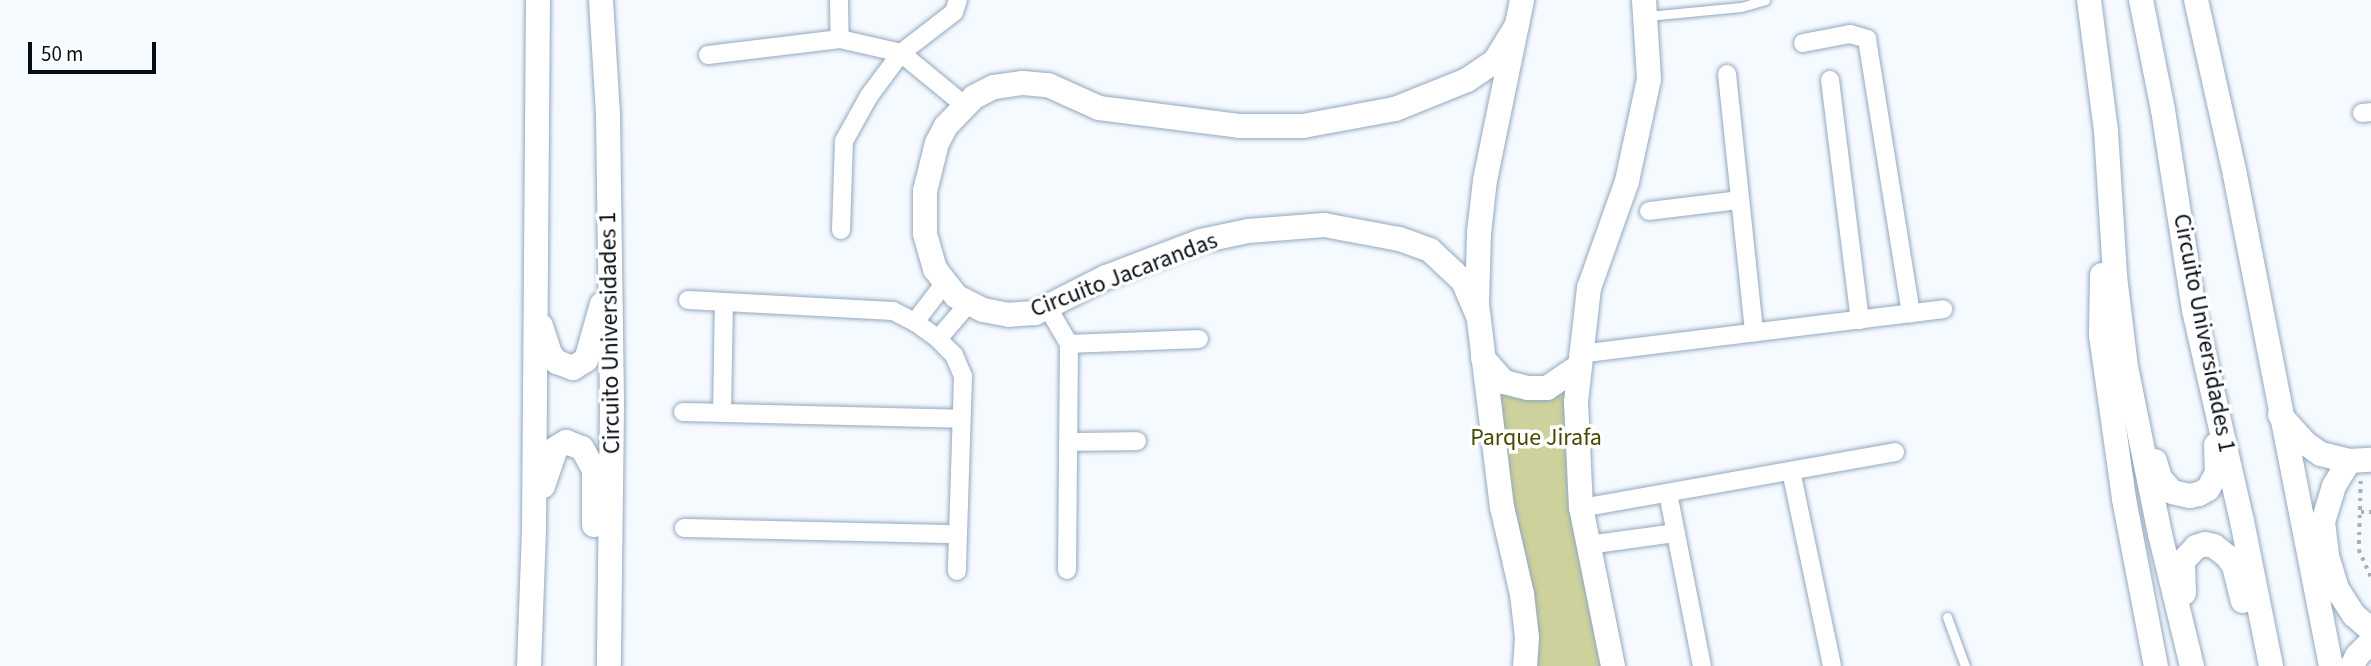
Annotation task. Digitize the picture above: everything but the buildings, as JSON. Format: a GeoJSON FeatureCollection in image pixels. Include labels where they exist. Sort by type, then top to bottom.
{"type":"FeatureCollection","features":[{"type":"Feature","properties":{"kind":"street"},"geometry":{"type":"LineString","coordinates":[[529,666],[534,528],[538,0]]}},
{"type":"Feature","properties":{"kind":"street","name":"Circuito Universidades 1"},"geometry":{"type":"LineString","coordinates":[[601,0],[608,116],[612,407],[609,666]]}},
{"type":"Feature","properties":{"kind":"street"},"geometry":{"type":"LineString","coordinates":[[839,0],[840,39]]}},
{"type":"Feature","properties":{"kind":"street"},"geometry":{"type":"LineString","coordinates":[[841,230],[845,141],[869,96],[901,53],[954,12],[958,0]]}},
{"type":"Feature","properties":{"kind":"street"},"geometry":{"type":"LineString","coordinates":[[1522,0],[1485,180],[1479,233],[1478,316],[1502,507],[1522,594],[1527,638],[1525,666]]}},
{"type":"Feature","properties":{"kind":"street"},"geometry":{"type":"LineString","coordinates":[[2089,0],[2106,131],[2115,276],[2126,367],[2160,534],[2192,666]]}},
{"type":"Feature","properties":{"kind":"street","name":"Circuito Universidades 1"},"geometry":{"type":"LineString","coordinates":[[2141,0],[2194,310],[2242,521],[2271,666]]}},
{"type":"Feature","properties":{"kind":"street"},"geometry":{"type":"LineString","coordinates":[[2148,0],[2150,41]]}},
{"type":"Feature","properties":{"kind":"street"},"geometry":{"type":"LineString","coordinates":[[2196,0],[2235,175],[2331,666]]}},
{"type":"Feature","properties":{"kind":"street"},"geometry":{"type":"LineString","coordinates":[[1614,666],[1581,508],[1576,402],[1578,361],[1589,288],[1627,181],[1641,127],[1649,79],[1645,8]]}},
{"type":"Feature","properties":{"kind":"street","name":"Circuito Jacarandas"},"geometry":{"type":"LineString","coordinates":[[1478,316],[1463,281],[1430,250],[1399,239],[1324,225],[1248,231],[1201,241],[1106,277],[1048,309],[1035,313],[1009,315],[983,310],[944,284],[928,250],[925,191],[937,143],[946,126],[964,105],[994,87],[1023,83],[1048,85],[1099,108],[1239,126],[1303,126],[1395,109],[1467,80],[1500,55],[1517,25]]}},
{"type":"Feature","properties":{"kind":"street"},"geometry":{"type":"LineString","coordinates":[[1803,43],[1850,34],[1867,39],[1911,313]]}},
{"type":"Feature","properties":{"kind":"street"},"geometry":{"type":"LineString","coordinates":[[708,55],[840,39],[901,53],[964,105]]}},
{"type":"Feature","properties":{"kind":"street"},"geometry":{"type":"LineString","coordinates":[[1727,74],[1754,333]]}},
{"type":"Feature","properties":{"kind":"street"},"geometry":{"type":"LineString","coordinates":[[1829,80],[1860,320]]}},
{"type":"Feature","properties":{"kind":"street"},"geometry":{"type":"LineString","coordinates":[[2106,131],[2101,335],[2124,499],[2156,666]]}},
{"type":"Feature","properties":{"kind":"street"},"geometry":{"type":"LineString","coordinates":[[1649,211],[1739,200]]}},
{"type":"Feature","properties":{"kind":"street"},"geometry":{"type":"LineString","coordinates":[[536,276],[547,348],[557,362],[573,368],[586,360],[610,277]]}},
{"type":"Feature","properties":{"kind":"street"},"geometry":{"type":"LineString","coordinates":[[915,322],[944,284]]}},
{"type":"Feature","properties":{"kind":"street"},"geometry":{"type":"LineString","coordinates":[[688,300],[893,311],[915,322],[954,355],[962,376],[957,571]]}},
{"type":"Feature","properties":{"kind":"street"},"geometry":{"type":"LineString","coordinates":[[722,413],[724,302]]}},
{"type":"Feature","properties":{"kind":"street"},"geometry":{"type":"LineString","coordinates":[[938,339],[969,303]]}},
{"type":"Feature","properties":{"kind":"street"},"geometry":{"type":"LineString","coordinates":[[1048,309],[1069,344],[1067,570]]}},
{"type":"Feature","properties":{"kind":"street"},"geometry":{"type":"LineString","coordinates":[[1482,358],[1504,382],[1528,388],[1547,388],[1578,361],[1754,333],[1943,309]]}},
{"type":"Feature","properties":{"kind":"street"},"geometry":{"type":"LineString","coordinates":[[2126,367],[2165,486],[2172,492],[2190,496],[2208,489],[2217,473],[2218,464],[2200,373],[2194,310]]}},
{"type":"Feature","properties":{"kind":"street"},"geometry":{"type":"LineString","coordinates":[[1069,344],[1199,339]]}},
{"type":"Feature","properties":{"kind":"street"},"geometry":{"type":"LineString","coordinates":[[683,412],[961,419]]}},
{"type":"Feature","properties":{"kind":"street"},"geometry":{"type":"LineString","coordinates":[[2280,414],[2305,443],[2321,454],[2361,461]]}},
{"type":"Feature","properties":{"kind":"street"},"geometry":{"type":"LineString","coordinates":[[1068,442],[1137,441]]}},
{"type":"Feature","properties":{"kind":"street"},"geometry":{"type":"LineString","coordinates":[[534,528],[551,458],[556,448],[566,442],[576,444],[588,457],[594,470],[597,666]]}},
{"type":"Feature","properties":{"kind":"street"},"geometry":{"type":"LineString","coordinates":[[1581,508],[1895,452]]}},
{"type":"Feature","properties":{"kind":"street"},"geometry":{"type":"LineString","coordinates":[[2361,461],[2334,486],[2323,522],[2327,556],[2337,589],[2354,615],[2371,630]]}},
{"type":"Feature","properties":{"kind":"street"},"geometry":{"type":"LineString","coordinates":[[1791,471],[1832,666]]}},
{"type":"Feature","properties":{"kind":"street"},"geometry":{"type":"LineString","coordinates":[[1668,493],[1702,666]]}},
{"type":"Feature","properties":{"kind":"street"},"geometry":{"type":"LineString","coordinates":[[684,528],[958,534]]}},
{"type":"Feature","properties":{"kind":"street"},"geometry":{"type":"LineString","coordinates":[[1588,545],[1676,533]]}},
{"type":"Feature","properties":{"kind":"street"},"geometry":{"type":"LineString","coordinates":[[2192,666],[2181,570],[2189,553],[2205,544],[2214,546],[2227,556],[2234,566],[2259,666]]}},
{"type":"Feature","properties":{"kind":"street"},"geometry":{"type":"LineString","coordinates":[[2352,666],[2357,656],[2371,642]]}},
{"type":"Feature","properties":{"kind":"lane"},"geometry":{"type":"LineString","coordinates":[[1645,8],[1741,7],[1765,0]]}},
{"type":"Feature","properties":{"kind":"lane"},"geometry":{"type":"LineString","coordinates":[[1947,617],[1965,666]]}},
{"type":"Feature","properties":{"kind":"path"},"geometry":{"type":"LineString","coordinates":[[2361,461],[2359,550],[2371,577]]}},
{"type":"Feature","properties":{"kind":"path"},"geometry":{"type":"LineString","coordinates":[[2361,512],[2371,512]]}},
{"type":"Feature","properties":{"kind":"green space","name":"Parque Jirafa"},"geometry":{"type":"Polygon","coordinates":[[[1482,358],[1528,388],[1578,367],[1611,666],[1525,666],[1482,358]]]}}]}
